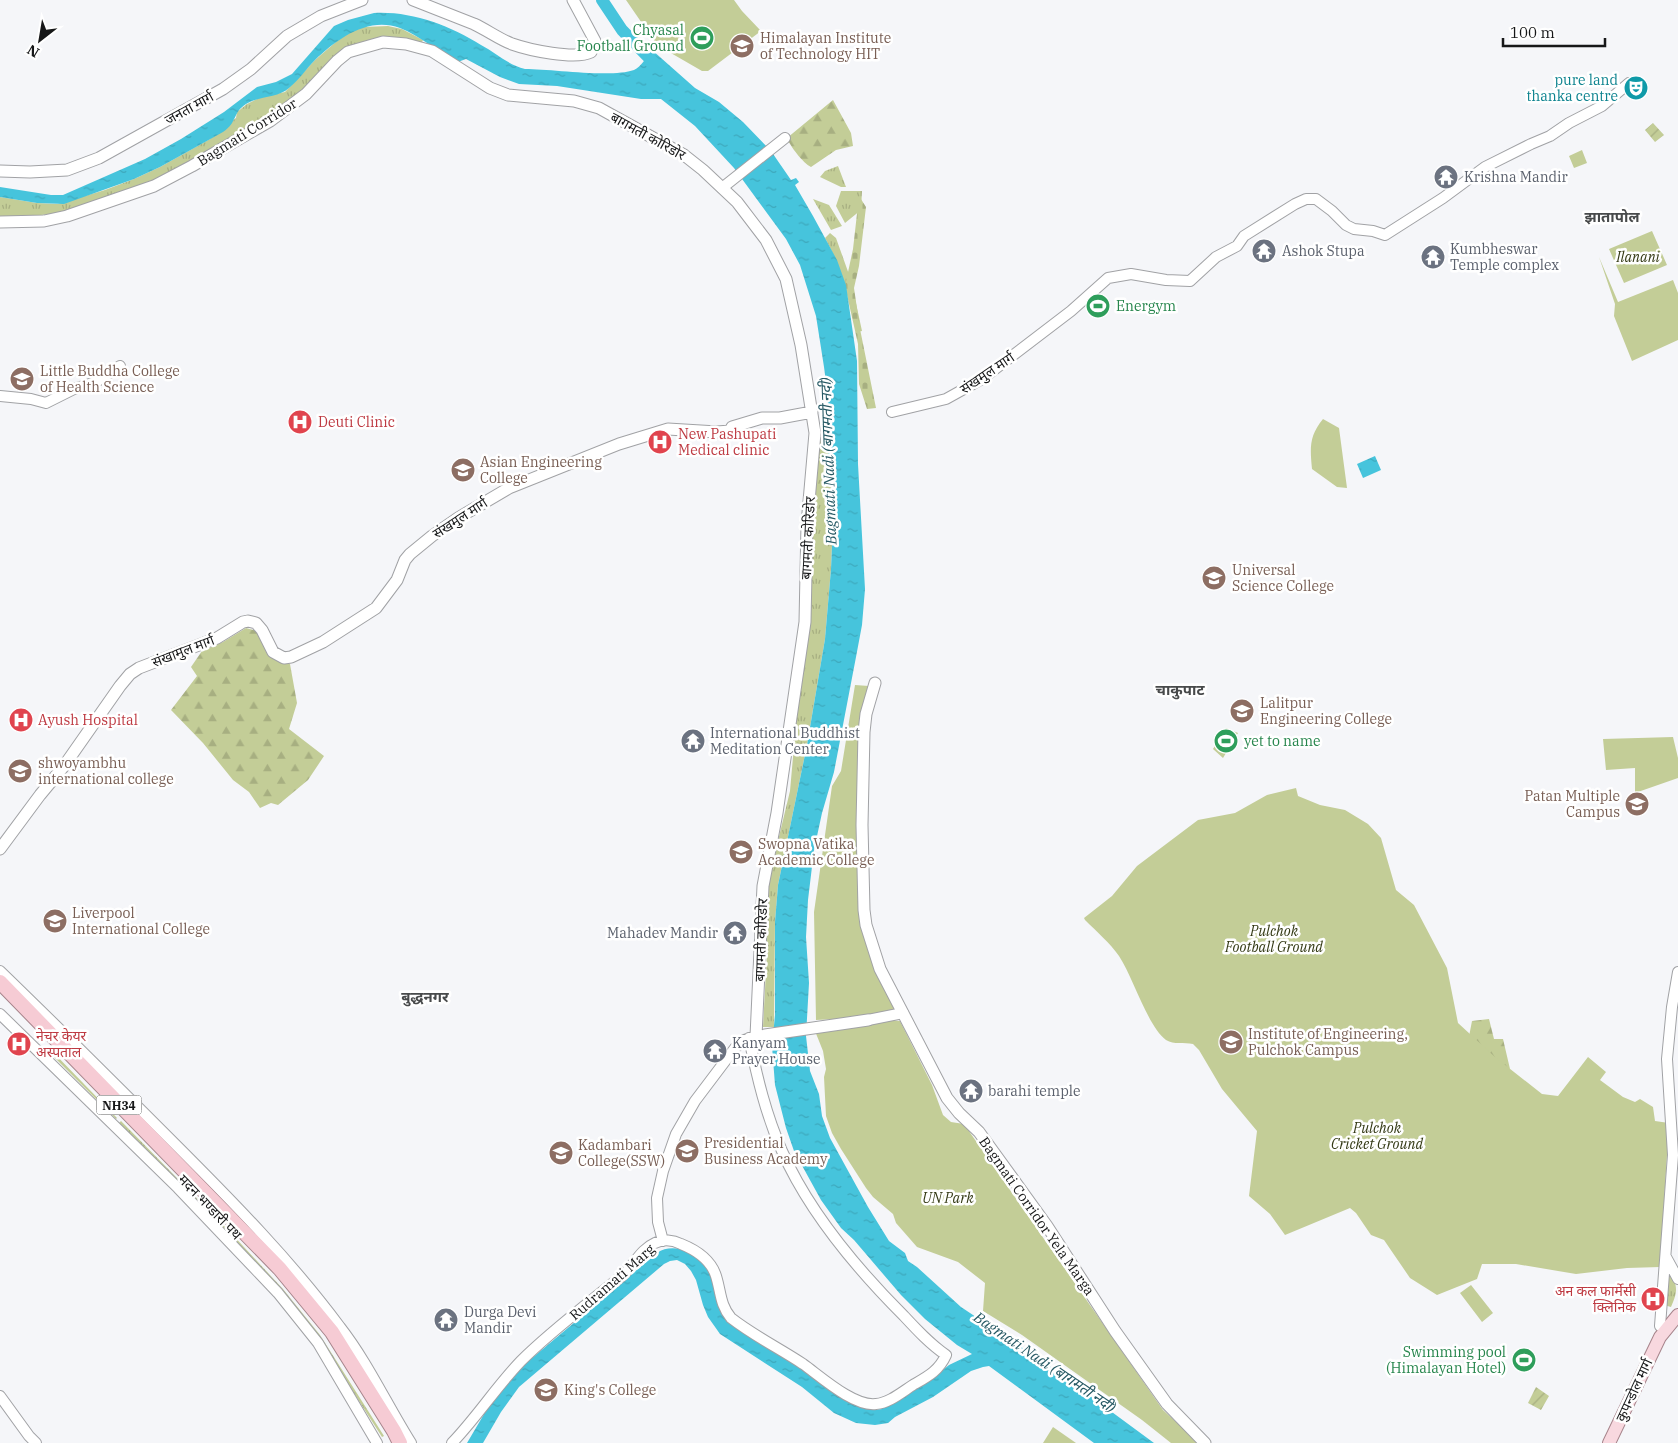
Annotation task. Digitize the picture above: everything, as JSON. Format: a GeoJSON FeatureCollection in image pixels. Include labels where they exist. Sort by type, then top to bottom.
{"type":"FeatureCollection","features":[{"type":"Feature","properties":{"kind":"highway","name":"मदन भण्डारी पथ"},"geometry":{"type":"LineString","coordinates":[[0,982],[280,1269],[332,1332],[400,1443]]}},
{"type":"Feature","properties":{"kind":"highway","name":"मदन भण्डारी पथ"},"geometry":{"type":"LineString","coordinates":[[0,996],[235,1232],[295,1297],[326,1336],[391,1443]]}},
{"type":"Feature","properties":{"kind":"main road","name":"जनता मार्ग"},"geometry":{"type":"LineString","coordinates":[[0,171],[67,170],[99,158],[223,89],[251,68],[287,36],[321,16],[362,0]]}},
{"type":"Feature","properties":{"kind":"main road"},"geometry":{"type":"LineString","coordinates":[[413,0],[476,25],[511,43],[526,48],[577,55],[588,54],[592,52],[595,41],[573,0]]}},
{"type":"Feature","properties":{"kind":"main road","name":"Bagmati Corridor"},"geometry":{"type":"LineString","coordinates":[[0,222],[44,221],[66,216],[154,186],[270,121],[306,94],[344,55],[356,48],[382,42],[393,42],[427,49],[440,55],[475,79]]}},
{"type":"Feature","properties":{"kind":"main road","name":"बागमती कोरिडोर"},"geometry":{"type":"LineString","coordinates":[[475,79],[490,88],[508,95],[574,100],[599,108],[684,155],[722,188],[753,222],[766,240],[781,267],[794,310],[815,433],[807,524],[805,622],[777,814],[763,886],[757,1036]]}},
{"type":"Feature","properties":{"kind":"main road","name":"संखमुल मार्ग"},"geometry":{"type":"LineString","coordinates":[[400,571],[410,554],[432,536],[458,518],[509,488],[620,444],[668,429],[730,431],[732,426],[762,418],[780,418],[812,412]]}},
{"type":"Feature","properties":{"kind":"main road","name":"संखामुल मार्ग"},"geometry":{"type":"LineString","coordinates":[[0,849],[64,766],[130,674],[139,668],[217,638],[243,622],[248,621],[256,623],[262,630],[273,652],[284,658],[291,657],[323,642],[376,608],[397,580],[400,571]]}},
{"type":"Feature","properties":{"kind":"main road","name":"Bagmati Corridor Yela Marga"},"geometry":{"type":"LineString","coordinates":[[875,683],[866,714],[864,732],[862,825],[864,910],[870,940],[880,969],[947,1098],[959,1113],[979,1132],[1041,1218],[1115,1331],[1167,1404],[1205,1443]]}},
{"type":"Feature","properties":{"kind":"main road"},"geometry":{"type":"LineString","coordinates":[[757,1036],[868,1020]]}},
{"type":"Feature","properties":{"kind":"main road"},"geometry":{"type":"LineString","coordinates":[[1660,1332],[1666,1317],[1678,1304]]}},
{"type":"Feature","properties":{"kind":"main road"},"geometry":{"type":"LineString","coordinates":[[1660,1332],[1678,1315]]}},
{"type":"Feature","properties":{"kind":"main road","name":"कुपन्डोल मार्ग"},"geometry":{"type":"LineString","coordinates":[[1609,1443],[1660,1332]]}},
{"type":"Feature","properties":{"kind":"street","name":"संखमुल मार्ग"},"geometry":{"type":"LineString","coordinates":[[892,412],[946,399],[982,379],[1071,312],[1108,278],[1131,274],[1166,280],[1190,281],[1216,257],[1236,246],[1244,236],[1306,199],[1316,199],[1346,225],[1354,229],[1373,231],[1385,235],[1443,198],[1485,167],[1550,136],[1602,106],[1629,82]]}},
{"type":"Feature","properties":{"kind":"street"},"geometry":{"type":"LineString","coordinates":[[722,188],[785,138]]}},
{"type":"Feature","properties":{"kind":"street"},"geometry":{"type":"LineString","coordinates":[[0,396],[31,398],[46,403],[74,389],[96,382],[120,366]]}},
{"type":"Feature","properties":{"kind":"street"},"geometry":{"type":"LineString","coordinates":[[0,971],[220,1190],[277,1250],[342,1328],[411,1443]]}},
{"type":"Feature","properties":{"kind":"street"},"geometry":{"type":"LineString","coordinates":[[1660,1332],[1672,1155],[1667,1059],[1672,1007],[1678,972]]}},
{"type":"Feature","properties":{"kind":"street"},"geometry":{"type":"LineString","coordinates":[[868,1020],[903,1013]]}},
{"type":"Feature","properties":{"kind":"street"},"geometry":{"type":"LineString","coordinates":[[0,1014],[178,1188],[278,1293],[318,1343],[377,1443]]}},
{"type":"Feature","properties":{"kind":"street"},"geometry":{"type":"LineString","coordinates":[[663,1241],[658,1222],[658,1191],[676,1134],[695,1101],[735,1048],[744,1040],[757,1036]]}},
{"type":"Feature","properties":{"kind":"street","name":"Rudramati Marg"},"geometry":{"type":"LineString","coordinates":[[452,1443],[463,1432],[492,1393],[520,1362],[632,1267],[648,1248],[663,1241],[678,1242],[706,1259],[714,1272],[724,1308],[731,1318],[803,1364],[846,1395],[875,1405],[889,1400],[934,1373],[942,1364],[946,1355],[934,1346],[885,1298],[838,1242],[787,1163],[761,1091],[757,1036]]}},
{"type":"Feature","properties":{"kind":"street"},"geometry":{"type":"LineString","coordinates":[[1665,1256],[1678,1280]]}},
{"type":"Feature","properties":{"kind":"street"},"geometry":{"type":"LineString","coordinates":[[0,1396],[36,1443]]}},
{"type":"Feature","properties":{"kind":"green space","name":"Chyasal Football Ground"},"geometry":{"type":"Polygon","coordinates":[[[626,0],[734,0],[761,31],[708,71],[702,71],[657,45],[626,0]]]}},
{"type":"Feature","properties":{"kind":"green space"},"geometry":{"type":"Polygon","coordinates":[[[388,26],[402,29],[423,40],[422,42],[379,37],[360,43],[300,92],[248,130],[155,180],[68,212],[0,218],[0,197],[37,203],[58,204],[105,190],[160,167],[210,139],[236,118],[237,112],[247,104],[261,97],[285,92],[315,60],[350,32],[363,27],[388,26]]]}},
{"type":"Feature","properties":{"kind":"green space"},"geometry":{"type":"Polygon","coordinates":[[[833,100],[851,133],[853,146],[836,150],[811,167],[797,154],[787,138],[833,100]]]}},
{"type":"Feature","properties":{"kind":"green space"},"geometry":{"type":"Polygon","coordinates":[[[1653,123],[1664,135],[1655,142],[1645,130],[1653,123]]]}},
{"type":"Feature","properties":{"kind":"green space"},"geometry":{"type":"Polygon","coordinates":[[[1582,150],[1587,163],[1574,168],[1569,156],[1582,150]]]}},
{"type":"Feature","properties":{"kind":"green space"},"geometry":{"type":"Polygon","coordinates":[[[838,166],[846,187],[841,187],[820,177],[825,171],[838,166]]]}},
{"type":"Feature","properties":{"kind":"green space"},"geometry":{"type":"Polygon","coordinates":[[[841,191],[862,191],[861,210],[845,223],[836,206],[841,191]]]}},
{"type":"Feature","properties":{"kind":"green space"},"geometry":{"type":"Polygon","coordinates":[[[859,196],[866,207],[859,266],[854,288],[876,408],[867,409],[859,384],[858,344],[845,286],[853,249],[859,196]]]}},
{"type":"Feature","properties":{"kind":"green space"},"geometry":{"type":"Polygon","coordinates":[[[813,199],[829,205],[842,226],[831,230],[813,199]]]}},
{"type":"Feature","properties":{"kind":"green space","name":"Ilanani"},"geometry":{"type":"Polygon","coordinates":[[[1652,231],[1667,265],[1624,283],[1609,249],[1652,231]]]}},
{"type":"Feature","properties":{"kind":"green space"},"geometry":{"type":"Polygon","coordinates":[[[830,233],[836,238],[851,280],[862,331],[857,332],[845,284],[825,238],[830,233]]]}},
{"type":"Feature","properties":{"kind":"green space"},"geometry":{"type":"Polygon","coordinates":[[[1599,257],[1618,302],[1673,280],[1678,293],[1678,340],[1632,361],[1614,316],[1615,304],[1599,257]]]}},
{"type":"Feature","properties":{"kind":"green space"},"geometry":{"type":"Polygon","coordinates":[[[1323,419],[1339,428],[1347,488],[1337,487],[1312,469],[1313,437],[1323,419]]]}},
{"type":"Feature","properties":{"kind":"green space"},"geometry":{"type":"Polygon","coordinates":[[[827,420],[828,450],[834,500],[825,639],[807,745],[778,885],[775,922],[774,1027],[763,1027],[768,882],[790,791],[813,489],[823,423],[827,420]]]}},
{"type":"Feature","properties":{"kind":"green space"},"geometry":{"type":"Polygon","coordinates":[[[246,628],[260,632],[272,658],[290,664],[297,703],[289,729],[324,756],[308,780],[278,805],[271,803],[260,808],[249,792],[233,780],[203,743],[171,710],[197,676],[191,667],[202,651],[223,642],[246,628]]]}},
{"type":"Feature","properties":{"kind":"green space"},"geometry":{"type":"Polygon","coordinates":[[[855,685],[869,686],[865,934],[894,1009],[875,1017],[816,1020],[814,912],[832,786],[841,771],[855,685]]]}},
{"type":"Feature","properties":{"kind":"green space","name":"yet to name"},"geometry":{"type":"Polygon","coordinates":[[[1226,728],[1238,733],[1223,758],[1213,749],[1226,728]]]}},
{"type":"Feature","properties":{"kind":"green space"},"geometry":{"type":"Polygon","coordinates":[[[1673,737],[1678,758],[1678,778],[1635,793],[1635,768],[1606,770],[1603,739],[1673,737]]]}},
{"type":"Feature","properties":{"kind":"green space","name":"Pulchok Football Ground"},"geometry":{"type":"Polygon","coordinates":[[[1296,788],[1298,796],[1320,805],[1345,810],[1368,824],[1381,838],[1396,890],[1414,905],[1447,968],[1458,1023],[1495,1057],[1542,1094],[1558,1096],[1588,1057],[1606,1072],[1600,1080],[1623,1097],[1635,1102],[1640,1099],[1653,1107],[1655,1121],[1669,1123],[1660,1267],[1627,1268],[1576,1274],[1516,1264],[1482,1264],[1477,1279],[1437,1295],[1410,1278],[1384,1240],[1371,1235],[1356,1213],[1350,1208],[1285,1235],[1270,1214],[1249,1196],[1257,1131],[1222,1089],[1199,1050],[1193,1044],[1169,1042],[1159,1034],[1119,956],[1084,918],[1112,896],[1137,866],[1198,820],[1235,813],[1267,795],[1296,788]]]}},
{"type":"Feature","properties":{"kind":"green space"},"geometry":{"type":"Polygon","coordinates":[[[1489,1019],[1494,1039],[1503,1039],[1510,1069],[1465,1057],[1472,1021],[1489,1019]]]}},
{"type":"Feature","properties":{"kind":"green space","name":"UN Park"},"geometry":{"type":"Polygon","coordinates":[[[886,1020],[900,1021],[932,1085],[943,1115],[951,1122],[964,1124],[1163,1410],[1199,1443],[1171,1443],[1142,1420],[1022,1335],[983,1311],[985,1283],[958,1262],[917,1247],[896,1223],[893,1214],[873,1197],[866,1188],[832,1133],[826,1116],[824,1077],[826,1069],[823,1051],[815,1031],[886,1020]]]}},
{"type":"Feature","properties":{"kind":"green space"},"geometry":{"type":"Polygon","coordinates":[[[50,1049],[117,1118],[116,1119],[48,1051],[50,1049]]]}},
{"type":"Feature","properties":{"kind":"green space"},"geometry":{"type":"Polygon","coordinates":[[[121,1121],[283,1289],[320,1335],[384,1436],[382,1437],[318,1337],[282,1291],[119,1123],[121,1121]]]}},
{"type":"Feature","properties":{"kind":"green space"},"geometry":{"type":"Polygon","coordinates":[[[1669,1270],[1676,1288],[1671,1307],[1664,1305],[1669,1270]]]}},
{"type":"Feature","properties":{"kind":"green space"},"geometry":{"type":"Polygon","coordinates":[[[1471,1285],[1493,1313],[1482,1322],[1460,1293],[1471,1285]]]}},
{"type":"Feature","properties":{"kind":"green space"},"geometry":{"type":"Polygon","coordinates":[[[1536,1387],[1549,1396],[1541,1410],[1528,1403],[1536,1387]]]}},
{"type":"Feature","properties":{"kind":"green space"},"geometry":{"type":"Polygon","coordinates":[[[1053,1427],[1076,1443],[1043,1443],[1053,1427]]]}},
{"type":"Feature","properties":{"kind":"water"},"geometry":{"type":"Polygon","coordinates":[[[374,13],[402,14],[443,26],[469,38],[513,65],[525,69],[597,73],[624,72],[637,69],[652,50],[695,88],[719,102],[743,122],[771,151],[791,180],[796,178],[799,182],[795,185],[837,260],[846,285],[857,361],[858,464],[865,589],[862,625],[834,772],[814,850],[808,900],[806,937],[809,983],[806,1036],[810,1071],[819,1094],[822,1116],[830,1138],[868,1207],[889,1241],[905,1253],[908,1261],[961,1307],[1048,1365],[1154,1443],[1094,1443],[989,1366],[971,1371],[933,1397],[895,1417],[888,1423],[875,1425],[856,1423],[834,1413],[802,1387],[720,1334],[708,1317],[696,1280],[691,1271],[685,1264],[677,1260],[664,1264],[519,1387],[501,1412],[483,1443],[467,1443],[490,1404],[525,1364],[657,1253],[670,1248],[690,1253],[706,1266],[714,1281],[721,1310],[874,1410],[882,1409],[882,1406],[934,1377],[949,1365],[972,1354],[957,1345],[925,1319],[841,1228],[821,1200],[794,1151],[775,1085],[772,1046],[775,1015],[775,922],[778,885],[807,745],[825,639],[834,500],[828,450],[828,397],[816,316],[800,265],[786,239],[734,168],[695,126],[661,99],[641,99],[557,86],[519,84],[500,77],[466,59],[455,63],[422,39],[400,28],[376,25],[365,27],[333,44],[285,91],[246,104],[239,111],[231,125],[223,132],[160,167],[134,179],[64,204],[37,203],[0,197],[0,187],[51,195],[63,195],[145,159],[224,112],[257,87],[276,82],[292,74],[334,26],[374,13]]]}},
{"type":"Feature","properties":{"kind":"water"},"geometry":{"type":"Polygon","coordinates":[[[1375,456],[1381,470],[1363,478],[1357,464],[1375,456]]]}},
{"type":"Feature","properties":{"kind":"waterway"},"geometry":{"type":"LineString","coordinates":[[602,0],[622,30],[658,67]]}},
{"type":"Feature","properties":{"kind":"place","name":"Chyasal Football Ground"},"geometry":{"type":"Point","coordinates":[702,38]}},
{"type":"Feature","properties":{"kind":"place","name":"Himalayan Institute of Technology HIT"},"geometry":{"type":"Point","coordinates":[742,46]}},
{"type":"Feature","properties":{"kind":"place","name":"pure land thanka centre"},"geometry":{"type":"Point","coordinates":[1636,88]}},
{"type":"Feature","properties":{"kind":"place","name":"Krishna Mandir"},"geometry":{"type":"Point","coordinates":[1446,177]}},
{"type":"Feature","properties":{"kind":"place","name":"Ashok Stupa"},"geometry":{"type":"Point","coordinates":[1264,251]}},
{"type":"Feature","properties":{"kind":"place","name":"Kumbheswar Temple complex"},"geometry":{"type":"Point","coordinates":[1433,257]}},
{"type":"Feature","properties":{"kind":"place","name":"Energym"},"geometry":{"type":"Point","coordinates":[1098,306]}},
{"type":"Feature","properties":{"kind":"place","name":"Little Buddha College of Health Science"},"geometry":{"type":"Point","coordinates":[22,379]}},
{"type":"Feature","properties":{"kind":"place","name":"Deuti Clinic"},"geometry":{"type":"Point","coordinates":[300,422]}},
{"type":"Feature","properties":{"kind":"place","name":"New Pashupati Medical clinic"},"geometry":{"type":"Point","coordinates":[660,442]}},
{"type":"Feature","properties":{"kind":"place","name":"Asian Engineering College"},"geometry":{"type":"Point","coordinates":[463,470]}},
{"type":"Feature","properties":{"kind":"place","name":"Universal Science College"},"geometry":{"type":"Point","coordinates":[1214,578]}},
{"type":"Feature","properties":{"kind":"place","name":"Lalitpur Engineering College"},"geometry":{"type":"Point","coordinates":[1242,711]}},
{"type":"Feature","properties":{"kind":"place","name":"Ayush Hospital"},"geometry":{"type":"Point","coordinates":[21,720]}},
{"type":"Feature","properties":{"kind":"place","name":"International Buddhist Meditation Center"},"geometry":{"type":"Point","coordinates":[693,741]}},
{"type":"Feature","properties":{"kind":"place","name":"yet to name"},"geometry":{"type":"Point","coordinates":[1226,741]}},
{"type":"Feature","properties":{"kind":"place","name":"shwoyambhu international college"},"geometry":{"type":"Point","coordinates":[20,771]}},
{"type":"Feature","properties":{"kind":"place","name":"Patan Multiple Campus"},"geometry":{"type":"Point","coordinates":[1637,804]}},
{"type":"Feature","properties":{"kind":"place","name":"Swopna Vatika Academic College"},"geometry":{"type":"Point","coordinates":[741,852]}},
{"type":"Feature","properties":{"kind":"place","name":"Liverpool International College"},"geometry":{"type":"Point","coordinates":[55,921]}},
{"type":"Feature","properties":{"kind":"place","name":"Mahadev Mandir"},"geometry":{"type":"Point","coordinates":[735,933]}},
{"type":"Feature","properties":{"kind":"place","name":"Institute of Engineering, Pulchok Campus"},"geometry":{"type":"Point","coordinates":[1231,1042]}},
{"type":"Feature","properties":{"kind":"place","name":"नेचर केयर अस्पताल"},"geometry":{"type":"Point","coordinates":[19,1044]}},
{"type":"Feature","properties":{"kind":"place","name":"Kanyam Prayer House"},"geometry":{"type":"Point","coordinates":[715,1051]}},
{"type":"Feature","properties":{"kind":"place","name":"barahi temple"},"geometry":{"type":"Point","coordinates":[971,1091]}},
{"type":"Feature","properties":{"kind":"place","name":"Presidential Business Academy"},"geometry":{"type":"Point","coordinates":[687,1151]}},
{"type":"Feature","properties":{"kind":"place","name":"Kadambari College(SSW)"},"geometry":{"type":"Point","coordinates":[561,1153]}},
{"type":"Feature","properties":{"kind":"place","name":"अन कल फार्मेसी क्लिनिक"},"geometry":{"type":"Point","coordinates":[1653,1299]}},
{"type":"Feature","properties":{"kind":"place","name":"Durga Devi Mandir"},"geometry":{"type":"Point","coordinates":[446,1320]}},
{"type":"Feature","properties":{"kind":"place","name":"Swimming pool (Himalayan Hotel)"},"geometry":{"type":"Point","coordinates":[1524,1360]}},
{"type":"Feature","properties":{"kind":"place","name":"King's College"},"geometry":{"type":"Point","coordinates":[546,1390]}},
{"type":"Feature","properties":{"kind":"district","name":"झातापोल"},"geometry":{"type":"Point","coordinates":[1612,216]}},
{"type":"Feature","properties":{"kind":"district","name":"चाकुपाट"},"geometry":{"type":"Point","coordinates":[1180,689]}},
{"type":"Feature","properties":{"kind":"district","name":"बुद्धनगर"},"geometry":{"type":"Point","coordinates":[425,996]}},
{"type":"Feature","properties":{"kind":"water label","name":"Bagmati Nadi (बागमती नदी)"},"geometry":{"type":"Point","coordinates":[828,461]}},
{"type":"Feature","properties":{"kind":"water label","name":"Bagmati Nadi (बागमती नदी)"},"geometry":{"type":"Point","coordinates":[1045,1362]}},
{"type":"Feature","properties":{"kind":"park label","name":"Pulchok Cricket Ground"},"geometry":{"type":"Point","coordinates":[1377,1136]}}]}
